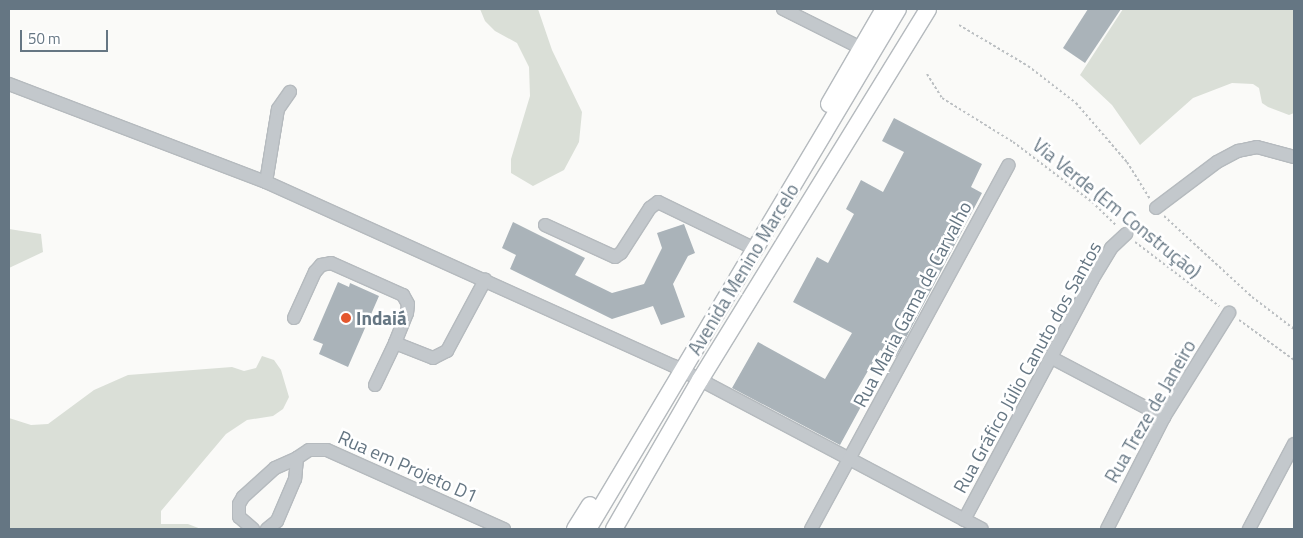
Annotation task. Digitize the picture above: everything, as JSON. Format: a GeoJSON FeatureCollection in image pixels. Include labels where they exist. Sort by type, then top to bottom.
{"type":"FeatureCollection","features":[{"type":"Feature","properties":{"kind":"main road","name":"Avenida Menino Marcelo"},"geometry":{"type":"LineString","coordinates":[[588,529],[747,244],[884,9]]}},
{"type":"Feature","properties":{"kind":"main road","name":"Avenida Menino Marcelo"},"geometry":{"type":"LineString","coordinates":[[575,529],[740,276],[898,9]]}},
{"type":"Feature","properties":{"kind":"main road"},"geometry":{"type":"LineString","coordinates":[[614,529],[700,380],[928,9]]}},
{"type":"Feature","properties":{"kind":"main road"},"geometry":{"type":"LineString","coordinates":[[740,276],[788,238]]}},
{"type":"Feature","properties":{"kind":"street"},"geometry":{"type":"LineString","coordinates":[[782,9],[861,48]]}},
{"type":"Feature","properties":{"kind":"street"},"geometry":{"type":"LineString","coordinates":[[9,84],[266,182],[679,368],[849,461],[982,529]]}},
{"type":"Feature","properties":{"kind":"street"},"geometry":{"type":"LineString","coordinates":[[266,182],[278,109],[290,92]]}},
{"type":"Feature","properties":{"kind":"street"},"geometry":{"type":"LineString","coordinates":[[1156,208],[1234,152],[1257,147],[1294,157]]}},
{"type":"Feature","properties":{"kind":"street","name":"Rua Maria Gama de Carvalho"},"geometry":{"type":"LineString","coordinates":[[811,529],[1008,165]]}},
{"type":"Feature","properties":{"kind":"street"},"geometry":{"type":"LineString","coordinates":[[545,225],[615,256],[621,253],[650,208],[658,202],[747,244]]}},
{"type":"Feature","properties":{"kind":"street","name":"Rua Gráfico Júlio Canuto dos Santos"},"geometry":{"type":"LineString","coordinates":[[964,520],[1097,272],[1111,248],[1126,234]]}},
{"type":"Feature","properties":{"kind":"street"},"geometry":{"type":"LineString","coordinates":[[294,318],[314,272],[321,265],[331,263],[403,295],[408,304],[407,314],[375,385]]}},
{"type":"Feature","properties":{"kind":"street"},"geometry":{"type":"LineString","coordinates":[[395,344],[433,358],[447,351],[485,280]]}},
{"type":"Feature","properties":{"kind":"street","name":"Rua Treze de Janeiro"},"geometry":{"type":"LineString","coordinates":[[1107,529],[1164,417],[1229,313]]}},
{"type":"Feature","properties":{"kind":"street"},"geometry":{"type":"LineString","coordinates":[[1052,358],[1164,417]]}},
{"type":"Feature","properties":{"kind":"street"},"geometry":{"type":"LineString","coordinates":[[1248,529],[1294,444]]}},
{"type":"Feature","properties":{"kind":"street","name":"Rua em Projeto D1"},"geometry":{"type":"LineString","coordinates":[[253,529],[239,517],[239,504],[243,497],[276,468],[309,450],[326,450],[504,529]]}},
{"type":"Feature","properties":{"kind":"street"},"geometry":{"type":"LineString","coordinates":[[267,529],[277,520],[295,479],[297,458]]}},
{"type":"Feature","properties":{"kind":"path"},"geometry":{"type":"LineString","coordinates":[[959,25],[1028,66],[1076,103],[1127,162],[1156,208],[1252,297],[1294,329]]}},
{"type":"Feature","properties":{"kind":"path","name":"Via Verde (Em Construção)"},"geometry":{"type":"LineString","coordinates":[[927,74],[942,98],[1013,142],[1092,202],[1126,234],[1294,360]]}},
{"type":"Feature","properties":{"kind":"shaded area"},"geometry":{"type":"Polygon","coordinates":[[[480,9],[538,9],[552,50],[582,112],[579,142],[564,170],[533,186],[511,173],[511,159],[530,96],[529,67],[517,43],[495,31],[485,21],[480,9]]]}},
{"type":"Feature","properties":{"kind":"shaded area"},"geometry":{"type":"Polygon","coordinates":[[[1123,9],[1294,9],[1294,113],[1289,115],[1262,103],[1259,88],[1253,84],[1232,83],[1193,98],[1140,145],[1112,105],[1080,75],[1123,9]]]}},
{"type":"Feature","properties":{"kind":"shaded area"},"geometry":{"type":"Polygon","coordinates":[[[9,229],[41,234],[43,252],[9,268],[9,229]]]}},
{"type":"Feature","properties":{"kind":"shaded area"},"geometry":{"type":"Polygon","coordinates":[[[262,356],[274,360],[281,370],[289,397],[283,409],[273,416],[247,420],[226,434],[161,511],[161,524],[188,524],[201,529],[9,529],[9,418],[31,425],[48,424],[94,390],[128,375],[232,367],[244,371],[256,368],[262,356]]]}},
{"type":"Feature","properties":{"kind":"building"},"geometry":{"type":"Polygon","coordinates":[[[1088,9],[1121,9],[1085,63],[1063,48],[1088,9]]]}},
{"type":"Feature","properties":{"kind":"building"},"geometry":{"type":"Polygon","coordinates":[[[894,118],[982,164],[971,187],[982,193],[896,357],[880,350],[854,395],[864,401],[840,445],[732,388],[758,342],[825,379],[852,333],[793,302],[817,257],[828,263],[854,214],[846,209],[861,180],[883,192],[904,152],[882,141],[894,118]]]}},
{"type":"Feature","properties":{"kind":"building"},"geometry":{"type":"Polygon","coordinates":[[[513,222],[585,258],[575,275],[612,293],[644,284],[662,248],[657,233],[684,224],[695,253],[688,256],[673,284],[685,317],[661,325],[653,306],[612,319],[510,269],[516,255],[502,248],[513,222]]]}},
{"type":"Feature","properties":{"kind":"building","name":"Indaiá"},"geometry":{"type":"Polygon","coordinates":[[[338,282],[349,287],[350,283],[379,296],[348,367],[319,354],[323,344],[313,340],[338,282]]]}},
{"type":"Feature","properties":{"kind":"place","name":"Indaiá"},"geometry":{"type":"Point","coordinates":[346,318]}}]}
